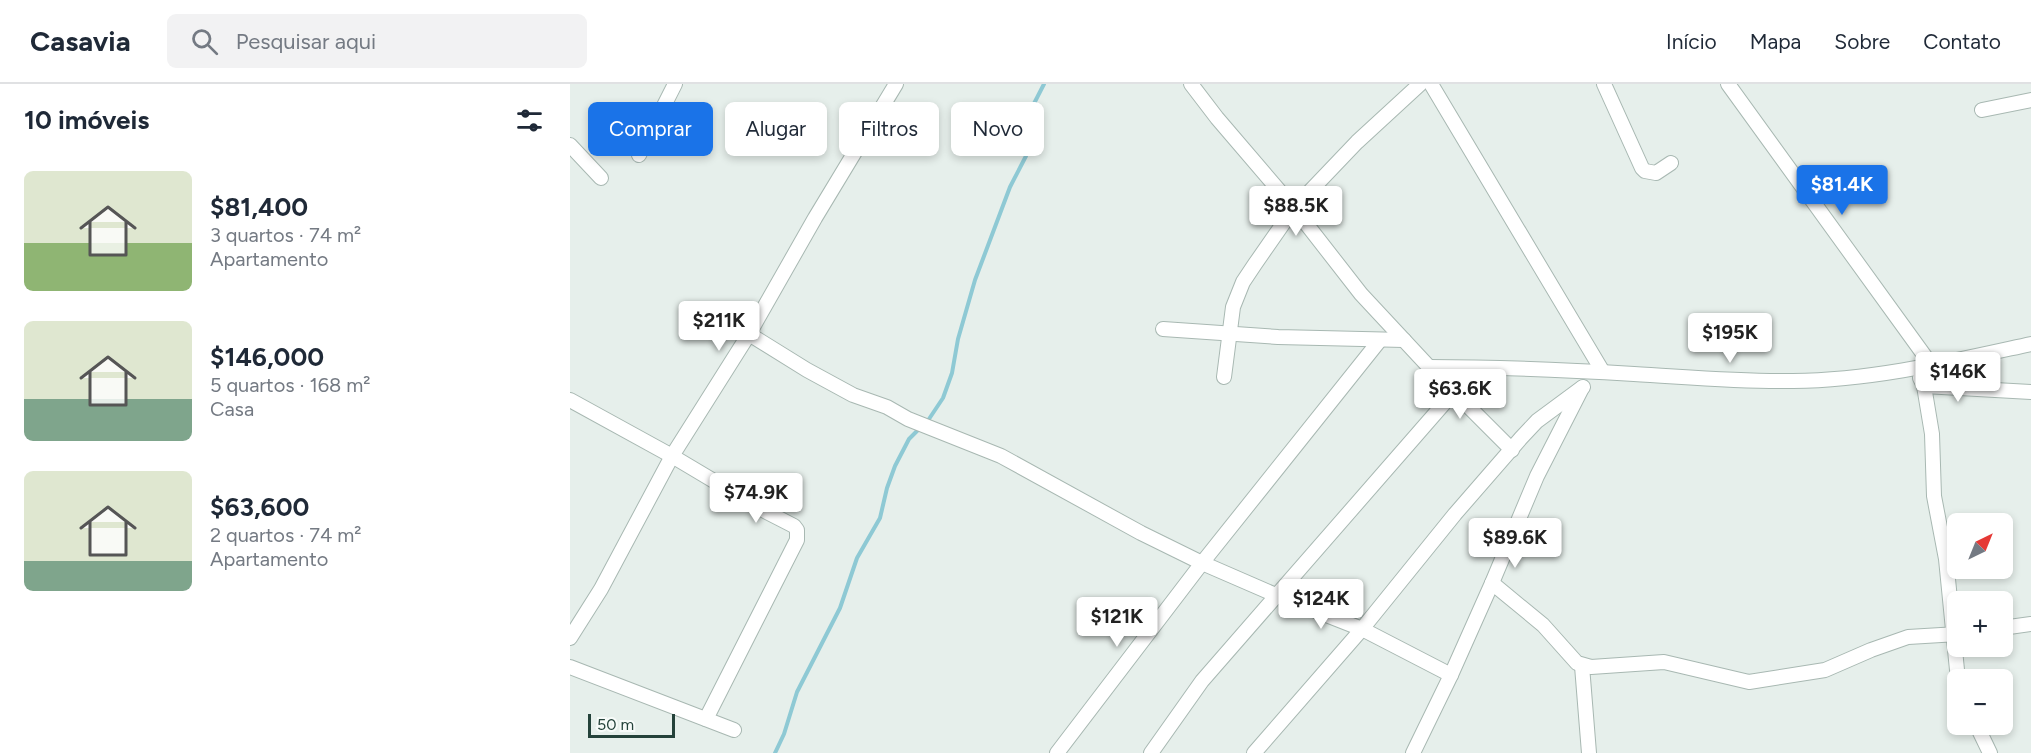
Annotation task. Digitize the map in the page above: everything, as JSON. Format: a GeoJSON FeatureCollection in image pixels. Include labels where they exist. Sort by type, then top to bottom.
{"type":"FeatureCollection","features":[{"type":"Feature","properties":{"kind":"street"},"geometry":{"type":"LineString","coordinates":[[666,102],[675,84]]}},
{"type":"Feature","properties":{"kind":"street"},"geometry":{"type":"LineString","coordinates":[[570,638],[601,589],[672,456],[749,334],[815,218],[896,84]]}},
{"type":"Feature","properties":{"kind":"street"},"geometry":{"type":"LineString","coordinates":[[1191,84],[1216,118],[1294,208],[1361,294],[1512,450]]}},
{"type":"Feature","properties":{"kind":"street"},"geometry":{"type":"LineString","coordinates":[[1224,376],[1233,307],[1243,282],[1294,208],[1357,142],[1420,84]]}},
{"type":"Feature","properties":{"kind":"street"},"geometry":{"type":"LineString","coordinates":[[1431,84],[1597,372]]}},
{"type":"Feature","properties":{"kind":"street"},"geometry":{"type":"LineString","coordinates":[[1604,84],[1642,168],[1650,173],[1656,173],[1671,163]]}},
{"type":"Feature","properties":{"kind":"street"},"geometry":{"type":"LineString","coordinates":[[1728,84],[1932,366]]}},
{"type":"Feature","properties":{"kind":"street"},"geometry":{"type":"LineString","coordinates":[[1982,110],[2031,100]]}},
{"type":"Feature","properties":{"kind":"street"},"geometry":{"type":"LineString","coordinates":[[570,145],[601,178]]}},
{"type":"Feature","properties":{"kind":"street"},"geometry":{"type":"LineString","coordinates":[[1163,329],[1230,334],[1404,340]]}},
{"type":"Feature","properties":{"kind":"street"},"geometry":{"type":"LineString","coordinates":[[749,334],[853,395],[887,407],[908,419],[1001,456],[1141,533],[1202,563],[1362,629],[1451,675]]}},
{"type":"Feature","properties":{"kind":"street"},"geometry":{"type":"LineString","coordinates":[[1058,753],[1202,563],[1380,340]]}},
{"type":"Feature","properties":{"kind":"street"},"geometry":{"type":"LineString","coordinates":[[1430,367],[1597,372],[1741,381],[1794,381],[1876,375],[1932,366],[2031,344]]}},
{"type":"Feature","properties":{"kind":"street"},"geometry":{"type":"LineString","coordinates":[[1916,368],[1924,386],[1932,434],[1934,496],[1950,591]]}},
{"type":"Feature","properties":{"kind":"street"},"geometry":{"type":"LineString","coordinates":[[1254,753],[1362,629],[1455,514],[1537,421],[1583,387],[1597,372]]}},
{"type":"Feature","properties":{"kind":"street"},"geometry":{"type":"LineString","coordinates":[[1924,386],[2031,392]]}},
{"type":"Feature","properties":{"kind":"street"},"geometry":{"type":"LineString","coordinates":[[1413,753],[1492,584],[1537,476],[1583,387]]}},
{"type":"Feature","properties":{"kind":"street"},"geometry":{"type":"LineString","coordinates":[[1150,753],[1189,698],[1454,392]]}},
{"type":"Feature","properties":{"kind":"street"},"geometry":{"type":"LineString","coordinates":[[570,400],[672,456],[794,526],[797,530],[796,540],[706,719]]}},
{"type":"Feature","properties":{"kind":"street"},"geometry":{"type":"LineString","coordinates":[[1492,584],[1543,626],[1577,663],[1591,667],[1664,662],[1749,682],[1825,670],[1908,637],[1947,635]]}},
{"type":"Feature","properties":{"kind":"street"},"geometry":{"type":"LineString","coordinates":[[2013,626],[2031,624]]}},
{"type":"Feature","properties":{"kind":"street"},"geometry":{"type":"LineString","coordinates":[[1582,666],[1589,753]]}},
{"type":"Feature","properties":{"kind":"street"},"geometry":{"type":"LineString","coordinates":[[570,667],[735,730]]}},
{"type":"Feature","properties":{"kind":"street"},"geometry":{"type":"LineString","coordinates":[[1981,735],[1990,753]]}},
{"type":"Feature","properties":{"kind":"waterway"},"geometry":{"type":"LineString","coordinates":[[927,422],[943,398],[952,373],[958,339],[975,280],[1010,187],[1026,156],[1024,123],[1044,84]]}},
{"type":"Feature","properties":{"kind":"waterway"},"geometry":{"type":"LineString","coordinates":[[775,753],[784,734],[797,692],[840,608],[857,558],[880,518],[895,466],[909,439],[921,427]]}}]}
